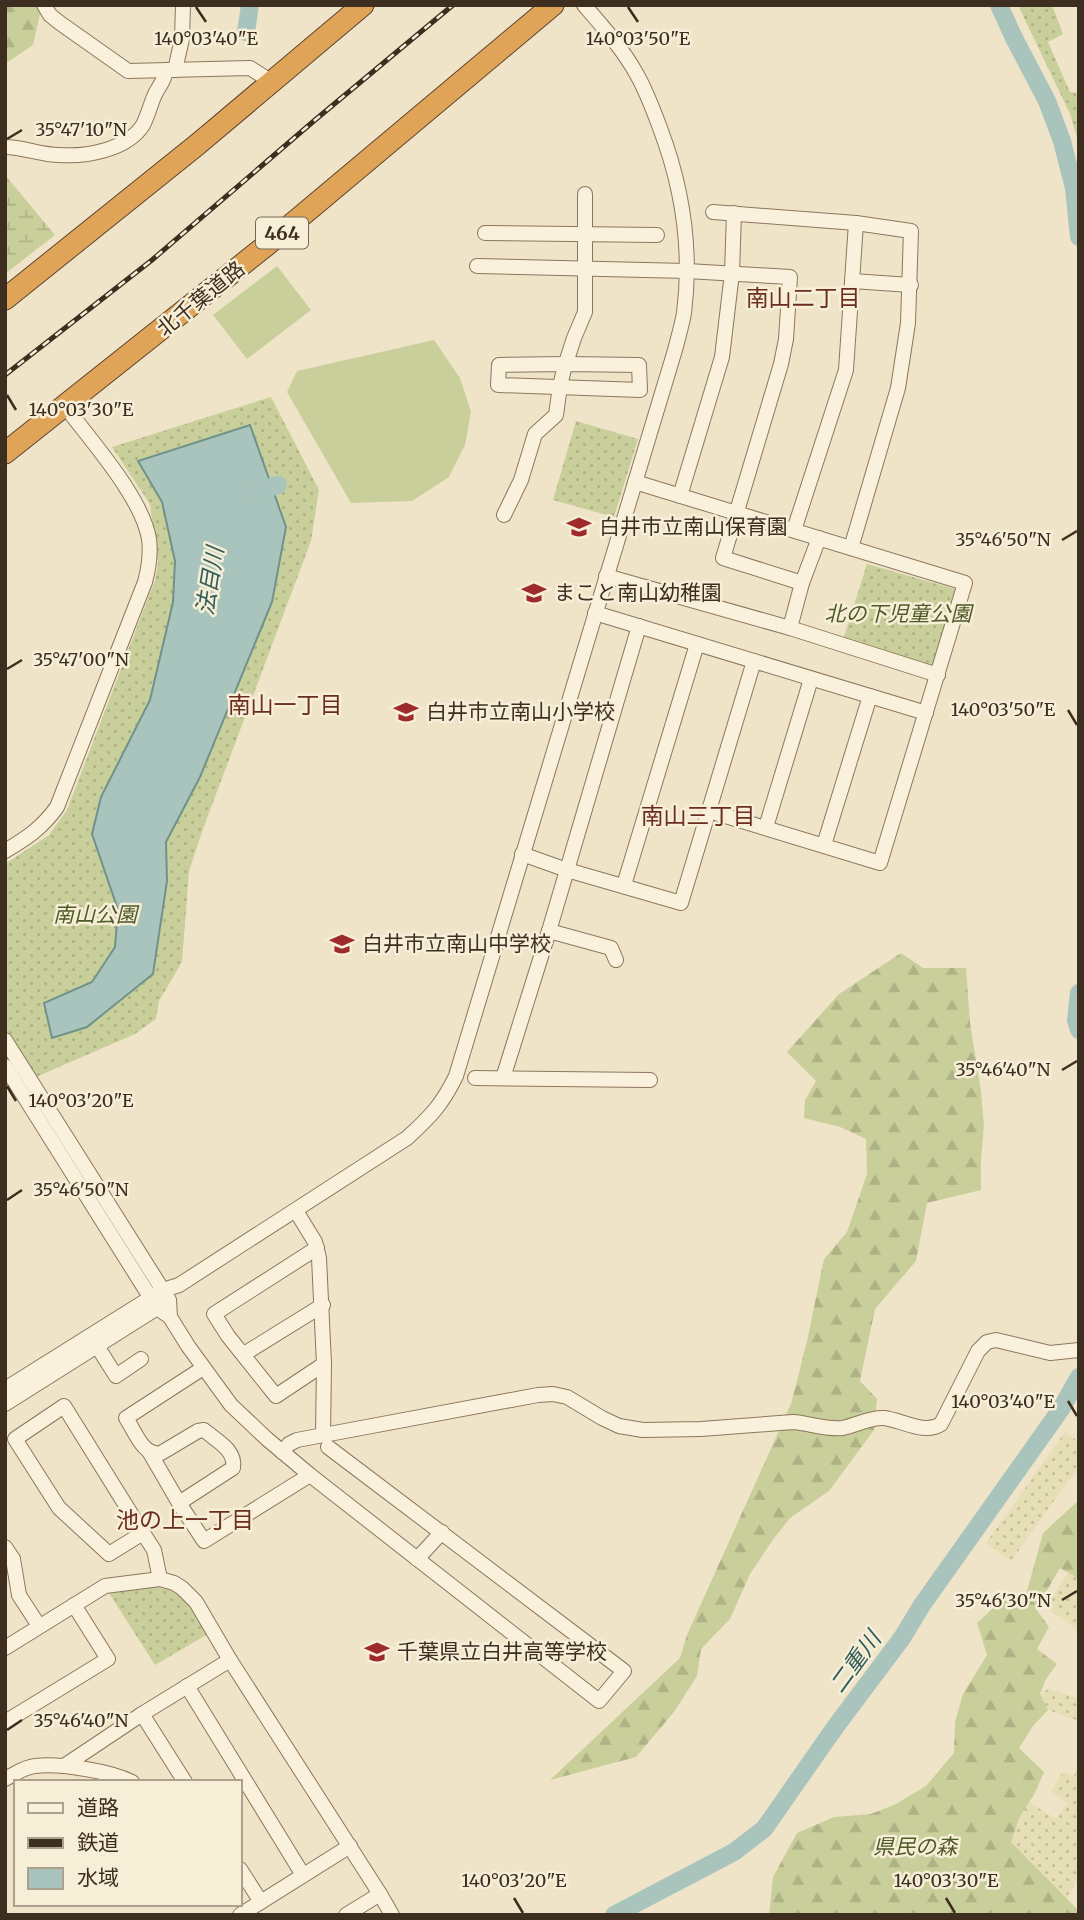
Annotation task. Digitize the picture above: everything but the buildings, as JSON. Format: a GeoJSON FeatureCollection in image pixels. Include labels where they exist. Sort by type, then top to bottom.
{"type":"FeatureCollection","features":[{"type":"Feature","properties":{"kind":"highway"},"geometry":{"type":"LineString","coordinates":[[5,299],[177,161],[363,5]]}},
{"type":"Feature","properties":{"kind":"highway","name":"北千葉道路"},"geometry":{"type":"LineString","coordinates":[[5,453],[268,244],[553,5]]}},
{"type":"Feature","properties":{"kind":"street"},"geometry":{"type":"LineString","coordinates":[[44,5],[50,15],[60,23],[128,71],[250,68],[272,82]]}},
{"type":"Feature","properties":{"kind":"street"},"geometry":{"type":"LineString","coordinates":[[5,147],[58,156],[114,147],[126,141],[143,125],[155,93],[171,70],[182,39],[183,5]]}},
{"type":"Feature","properties":{"kind":"street"},"geometry":{"type":"LineString","coordinates":[[5,1404],[97,1346],[179,1285],[407,1138],[433,1114],[446,1097],[456,1076],[684,315],[686,242],[678,184],[669,152],[637,74],[614,40],[584,5]]}},
{"type":"Feature","properties":{"kind":"street"},"geometry":{"type":"LineString","coordinates":[[504,515],[521,480],[535,434],[556,415],[566,364],[585,312],[585,194]]}},
{"type":"Feature","properties":{"kind":"street"},"geometry":{"type":"LineString","coordinates":[[713,212],[856,223],[911,231],[908,323],[898,388],[851,548]]}},
{"type":"Feature","properties":{"kind":"street"},"geometry":{"type":"LineString","coordinates":[[680,496],[722,357],[732,273],[734,213]]}},
{"type":"Feature","properties":{"kind":"street"},"geometry":{"type":"LineString","coordinates":[[794,530],[846,370],[856,223]]}},
{"type":"Feature","properties":{"kind":"street"},"geometry":{"type":"LineString","coordinates":[[485,233],[657,235]]}},
{"type":"Feature","properties":{"kind":"street"},"geometry":{"type":"LineString","coordinates":[[477,266],[687,271],[790,277],[786,339],[781,364],[723,558],[802,583]]}},
{"type":"Feature","properties":{"kind":"street"},"geometry":{"type":"LineString","coordinates":[[852,281],[911,285]]}},
{"type":"Feature","properties":{"kind":"street"},"geometry":{"type":"LineString","coordinates":[[566,364],[639,365],[640,390],[498,385],[499,365],[566,364]]}},
{"type":"Feature","properties":{"kind":"street"},"geometry":{"type":"LineString","coordinates":[[5,851],[36,832],[57,807],[149,567],[149,539],[141,512],[65,406]]}},
{"type":"Feature","properties":{"kind":"street"},"geometry":{"type":"LineString","coordinates":[[635,482],[965,583],[880,863],[709,811]]}},
{"type":"Feature","properties":{"kind":"street"},"geometry":{"type":"LineString","coordinates":[[790,628],[818,538]]}},
{"type":"Feature","properties":{"kind":"street"},"geometry":{"type":"LineString","coordinates":[[606,576],[790,628],[938,675]]}},
{"type":"Feature","properties":{"kind":"street"},"geometry":{"type":"LineString","coordinates":[[594,612],[926,713]]}},
{"type":"Feature","properties":{"kind":"street"},"geometry":{"type":"LineString","coordinates":[[503,1078],[639,626]]}},
{"type":"Feature","properties":{"kind":"street"},"geometry":{"type":"LineString","coordinates":[[624,886],[696,644]]}},
{"type":"Feature","properties":{"kind":"street"},"geometry":{"type":"LineString","coordinates":[[522,854],[681,903],[754,661]]}},
{"type":"Feature","properties":{"kind":"street"},"geometry":{"type":"LineString","coordinates":[[766,827],[811,679]]}},
{"type":"Feature","properties":{"kind":"street"},"geometry":{"type":"LineString","coordinates":[[824,845],[870,696]]}},
{"type":"Feature","properties":{"kind":"street"},"geometry":{"type":"LineString","coordinates":[[549,931],[611,948],[616,960]]}},
{"type":"Feature","properties":{"kind":"street"},"geometry":{"type":"LineString","coordinates":[[5,1040],[170,1317],[231,1405],[310,1475],[599,1701],[624,1671],[326,1441]]}},
{"type":"Feature","properties":{"kind":"street"},"geometry":{"type":"LineString","coordinates":[[5,1066],[160,1299]]}},
{"type":"Feature","properties":{"kind":"street"},"geometry":{"type":"LineString","coordinates":[[475,1078],[650,1080]]}},
{"type":"Feature","properties":{"kind":"street"},"geometry":{"type":"LineString","coordinates":[[296,1211],[315,1242],[320,1258],[326,1441]]}},
{"type":"Feature","properties":{"kind":"street"},"geometry":{"type":"LineString","coordinates":[[317,1248],[214,1314],[275,1396],[324,1364]]}},
{"type":"Feature","properties":{"kind":"street"},"geometry":{"type":"LineString","coordinates":[[5,1390],[160,1299]]}},
{"type":"Feature","properties":{"kind":"street"},"geometry":{"type":"LineString","coordinates":[[244,1354],[323,1305]]}},
{"type":"Feature","properties":{"kind":"street"},"geometry":{"type":"LineString","coordinates":[[282,1452],[289,1444],[326,1441],[538,1395],[554,1394],[567,1397],[602,1419],[619,1426],[643,1430],[793,1422],[844,1428],[882,1418],[926,1429],[936,1428],[941,1424],[978,1351],[987,1342],[996,1340],[1050,1353],[1074,1351]]}},
{"type":"Feature","properties":{"kind":"street"},"geometry":{"type":"LineString","coordinates":[[97,1346],[116,1376],[141,1359]]}},
{"type":"Feature","properties":{"kind":"street"},"geometry":{"type":"LineString","coordinates":[[203,1368],[126,1418],[204,1541],[310,1475]]}},
{"type":"Feature","properties":{"kind":"street"},"geometry":{"type":"LineString","coordinates":[[143,1533],[109,1554],[59,1508],[15,1439],[64,1406],[154,1550],[160,1579]]}},
{"type":"Feature","properties":{"kind":"street"},"geometry":{"type":"LineString","coordinates":[[150,1453],[161,1453],[204,1430],[232,1454],[233,1468],[179,1503]]}},
{"type":"Feature","properties":{"kind":"street"},"geometry":{"type":"LineString","coordinates":[[417,1559],[442,1532]]}},
{"type":"Feature","properties":{"kind":"street"},"geometry":{"type":"LineString","coordinates":[[5,1547],[13,1559],[11,1581],[39,1626]]}},
{"type":"Feature","properties":{"kind":"street"},"geometry":{"type":"LineString","coordinates":[[5,1648],[105,1586],[160,1579],[174,1583],[189,1594],[392,1915]]}},
{"type":"Feature","properties":{"kind":"street"},"geometry":{"type":"LineString","coordinates":[[5,1723],[108,1659],[74,1605]]}},
{"type":"Feature","properties":{"kind":"street"},"geometry":{"type":"LineString","coordinates":[[64,1766],[230,1660]]}},
{"type":"Feature","properties":{"kind":"street"},"geometry":{"type":"LineString","coordinates":[[187,1686],[303,1875]]}},
{"type":"Feature","properties":{"kind":"street"},"geometry":{"type":"LineString","coordinates":[[142,1714],[184,1780]]}},
{"type":"Feature","properties":{"kind":"street"},"geometry":{"type":"LineString","coordinates":[[5,1779],[36,1766],[64,1766],[100,1771],[126,1780]]}},
{"type":"Feature","properties":{"kind":"street"},"geometry":{"type":"LineString","coordinates":[[240,1915],[350,1846]]}},
{"type":"Feature","properties":{"kind":"street"},"geometry":{"type":"LineString","coordinates":[[242,1872],[261,1902]]}},
{"type":"Feature","properties":{"kind":"street"},"geometry":{"type":"LineString","coordinates":[[346,1915],[380,1894]]}},
{"type":"Feature","properties":{"kind":"shaded area"},"geometry":{"type":"Polygon","coordinates":[[[1065,1432],[1079,1442],[1079,1466],[1011,1561],[986,1543],[1065,1432]]]}},
{"type":"Feature","properties":{"kind":"shaded area"},"geometry":{"type":"Polygon","coordinates":[[[1068,1573],[1079,1579],[1079,1631],[1046,1607],[1068,1573]]]}},
{"type":"Feature","properties":{"kind":"shaded area"},"geometry":{"type":"Polygon","coordinates":[[[1048,1689],[1079,1698],[1079,1721],[1048,1710],[1040,1695],[1048,1689]]]}},
{"type":"Feature","properties":{"kind":"shaded area"},"geometry":{"type":"Polygon","coordinates":[[[1079,1763],[1079,1876],[1067,1899],[1011,1842],[1019,1818],[1029,1802],[1056,1819],[1067,1803],[1051,1791],[1063,1772],[1074,1776],[1079,1763]]]}},
{"type":"Feature","properties":{"kind":"green space"},"geometry":{"type":"Polygon","coordinates":[[[5,5],[42,5],[33,45],[5,64],[5,5]]]}},
{"type":"Feature","properties":{"kind":"green space"},"geometry":{"type":"Polygon","coordinates":[[[1018,5],[1052,5],[1063,34],[1048,42],[1070,92],[1079,93],[1079,144],[1070,114],[1018,5]]]}},
{"type":"Feature","properties":{"kind":"green space"},"geometry":{"type":"Polygon","coordinates":[[[5,175],[55,235],[5,274],[5,175]]]}},
{"type":"Feature","properties":{"kind":"green space"},"geometry":{"type":"Polygon","coordinates":[[[277,266],[311,310],[247,359],[213,315],[277,266]]]}},
{"type":"Feature","properties":{"kind":"green space"},"geometry":{"type":"Polygon","coordinates":[[[434,340],[460,378],[471,412],[465,445],[449,477],[412,501],[351,503],[287,392],[297,371],[434,340]]]}},
{"type":"Feature","properties":{"kind":"green space","name":"南山公園"},"geometry":{"type":"Polygon","coordinates":[[[271,397],[319,490],[311,541],[189,871],[182,962],[159,1001],[156,1019],[135,1034],[36,1077],[5,1028],[5,864],[49,835],[67,810],[155,580],[158,563],[150,504],[112,447],[271,397]]]}},
{"type":"Feature","properties":{"kind":"green space"},"geometry":{"type":"Polygon","coordinates":[[[576,421],[638,439],[614,517],[553,500],[576,421]]]}},
{"type":"Feature","properties":{"kind":"green space","name":"北の下児童公園"},"geometry":{"type":"Polygon","coordinates":[[[867,564],[955,589],[933,667],[844,637],[867,564]]]}},
{"type":"Feature","properties":{"kind":"green space"},"geometry":{"type":"Polygon","coordinates":[[[901,953],[923,968],[966,968],[970,1023],[984,1126],[981,1190],[927,1203],[916,1261],[875,1309],[860,1381],[877,1399],[874,1430],[829,1491],[790,1518],[772,1541],[750,1574],[730,1619],[701,1649],[697,1676],[674,1712],[636,1757],[550,1780],[680,1658],[687,1635],[791,1404],[824,1259],[847,1232],[867,1174],[866,1139],[840,1127],[804,1118],[805,1100],[816,1081],[787,1052],[839,994],[901,953]]]}},
{"type":"Feature","properties":{"kind":"green space","name":"県民の森"},"geometry":{"type":"Polygon","coordinates":[[[1079,1500],[1079,1579],[1060,1568],[1036,1609],[1049,1627],[1037,1649],[1057,1664],[1046,1679],[1040,1694],[1048,1710],[1033,1726],[1019,1748],[1044,1772],[1035,1793],[1019,1818],[1011,1842],[1079,1911],[1079,1915],[769,1915],[773,1877],[797,1833],[834,1817],[871,1814],[896,1804],[926,1786],[954,1753],[955,1722],[963,1694],[987,1655],[977,1623],[1007,1595],[1026,1595],[1043,1533],[1079,1500]]]}},
{"type":"Feature","properties":{"kind":"green space"},"geometry":{"type":"Polygon","coordinates":[[[154,1587],[182,1596],[193,1608],[208,1634],[155,1665],[109,1593],[154,1587]]]}},
{"type":"Feature","properties":{"kind":"water"},"geometry":{"type":"Polygon","coordinates":[[[250,425],[286,527],[272,602],[200,777],[166,842],[167,881],[153,974],[87,1027],[52,1038],[44,1003],[92,982],[115,947],[118,910],[92,834],[101,797],[150,700],[173,602],[175,561],[162,502],[138,461],[250,425]]]}},
{"type":"Feature","properties":{"kind":"waterway","name":"法目川"},"geometry":{"type":"LineString","coordinates":[[246,32],[250,5]]}},
{"type":"Feature","properties":{"kind":"waterway","name":"二重川"},"geometry":{"type":"LineString","coordinates":[[999,5],[1047,101],[1062,141],[1074,188],[1079,237]]}},
{"type":"Feature","properties":{"kind":"waterway","name":"法目川"},"geometry":{"type":"LineString","coordinates":[[251,493],[278,485]]}},
{"type":"Feature","properties":{"kind":"waterway","name":"二重川"},"geometry":{"type":"LineString","coordinates":[[1079,993],[1076,1020],[1079,1030]]}},
{"type":"Feature","properties":{"kind":"waterway","name":"二重川"},"geometry":{"type":"LineString","coordinates":[[614,1915],[734,1852],[764,1829],[902,1638],[922,1605],[1061,1409],[1079,1377]]}},
{"type":"Feature","properties":{"kind":"railway"},"geometry":{"type":"LineString","coordinates":[[5,375],[152,260],[453,5]]}},
{"type":"Feature","properties":{"kind":"place","name":"白井市立南山保育園"},"geometry":{"type":"Point","coordinates":[579,527]}},
{"type":"Feature","properties":{"kind":"place","name":"まこと南山幼稚園"},"geometry":{"type":"Point","coordinates":[534,593]}},
{"type":"Feature","properties":{"kind":"place","name":"白井市立南山小学校"},"geometry":{"type":"Point","coordinates":[406,712]}},
{"type":"Feature","properties":{"kind":"place","name":"白井市立南山中学校"},"geometry":{"type":"Point","coordinates":[342,944]}},
{"type":"Feature","properties":{"kind":"place","name":"千葉県立白井高等学校"},"geometry":{"type":"Point","coordinates":[377,1652]}},
{"type":"Feature","properties":{"kind":"district","name":"南山二丁目"},"geometry":{"type":"Point","coordinates":[803,298]}},
{"type":"Feature","properties":{"kind":"district","name":"南山一丁目"},"geometry":{"type":"Point","coordinates":[285,705]}},
{"type":"Feature","properties":{"kind":"district","name":"南山三丁目"},"geometry":{"type":"Point","coordinates":[698,816]}},
{"type":"Feature","properties":{"kind":"district","name":"池の上一丁目"},"geometry":{"type":"Point","coordinates":[185,1520]}}]}
